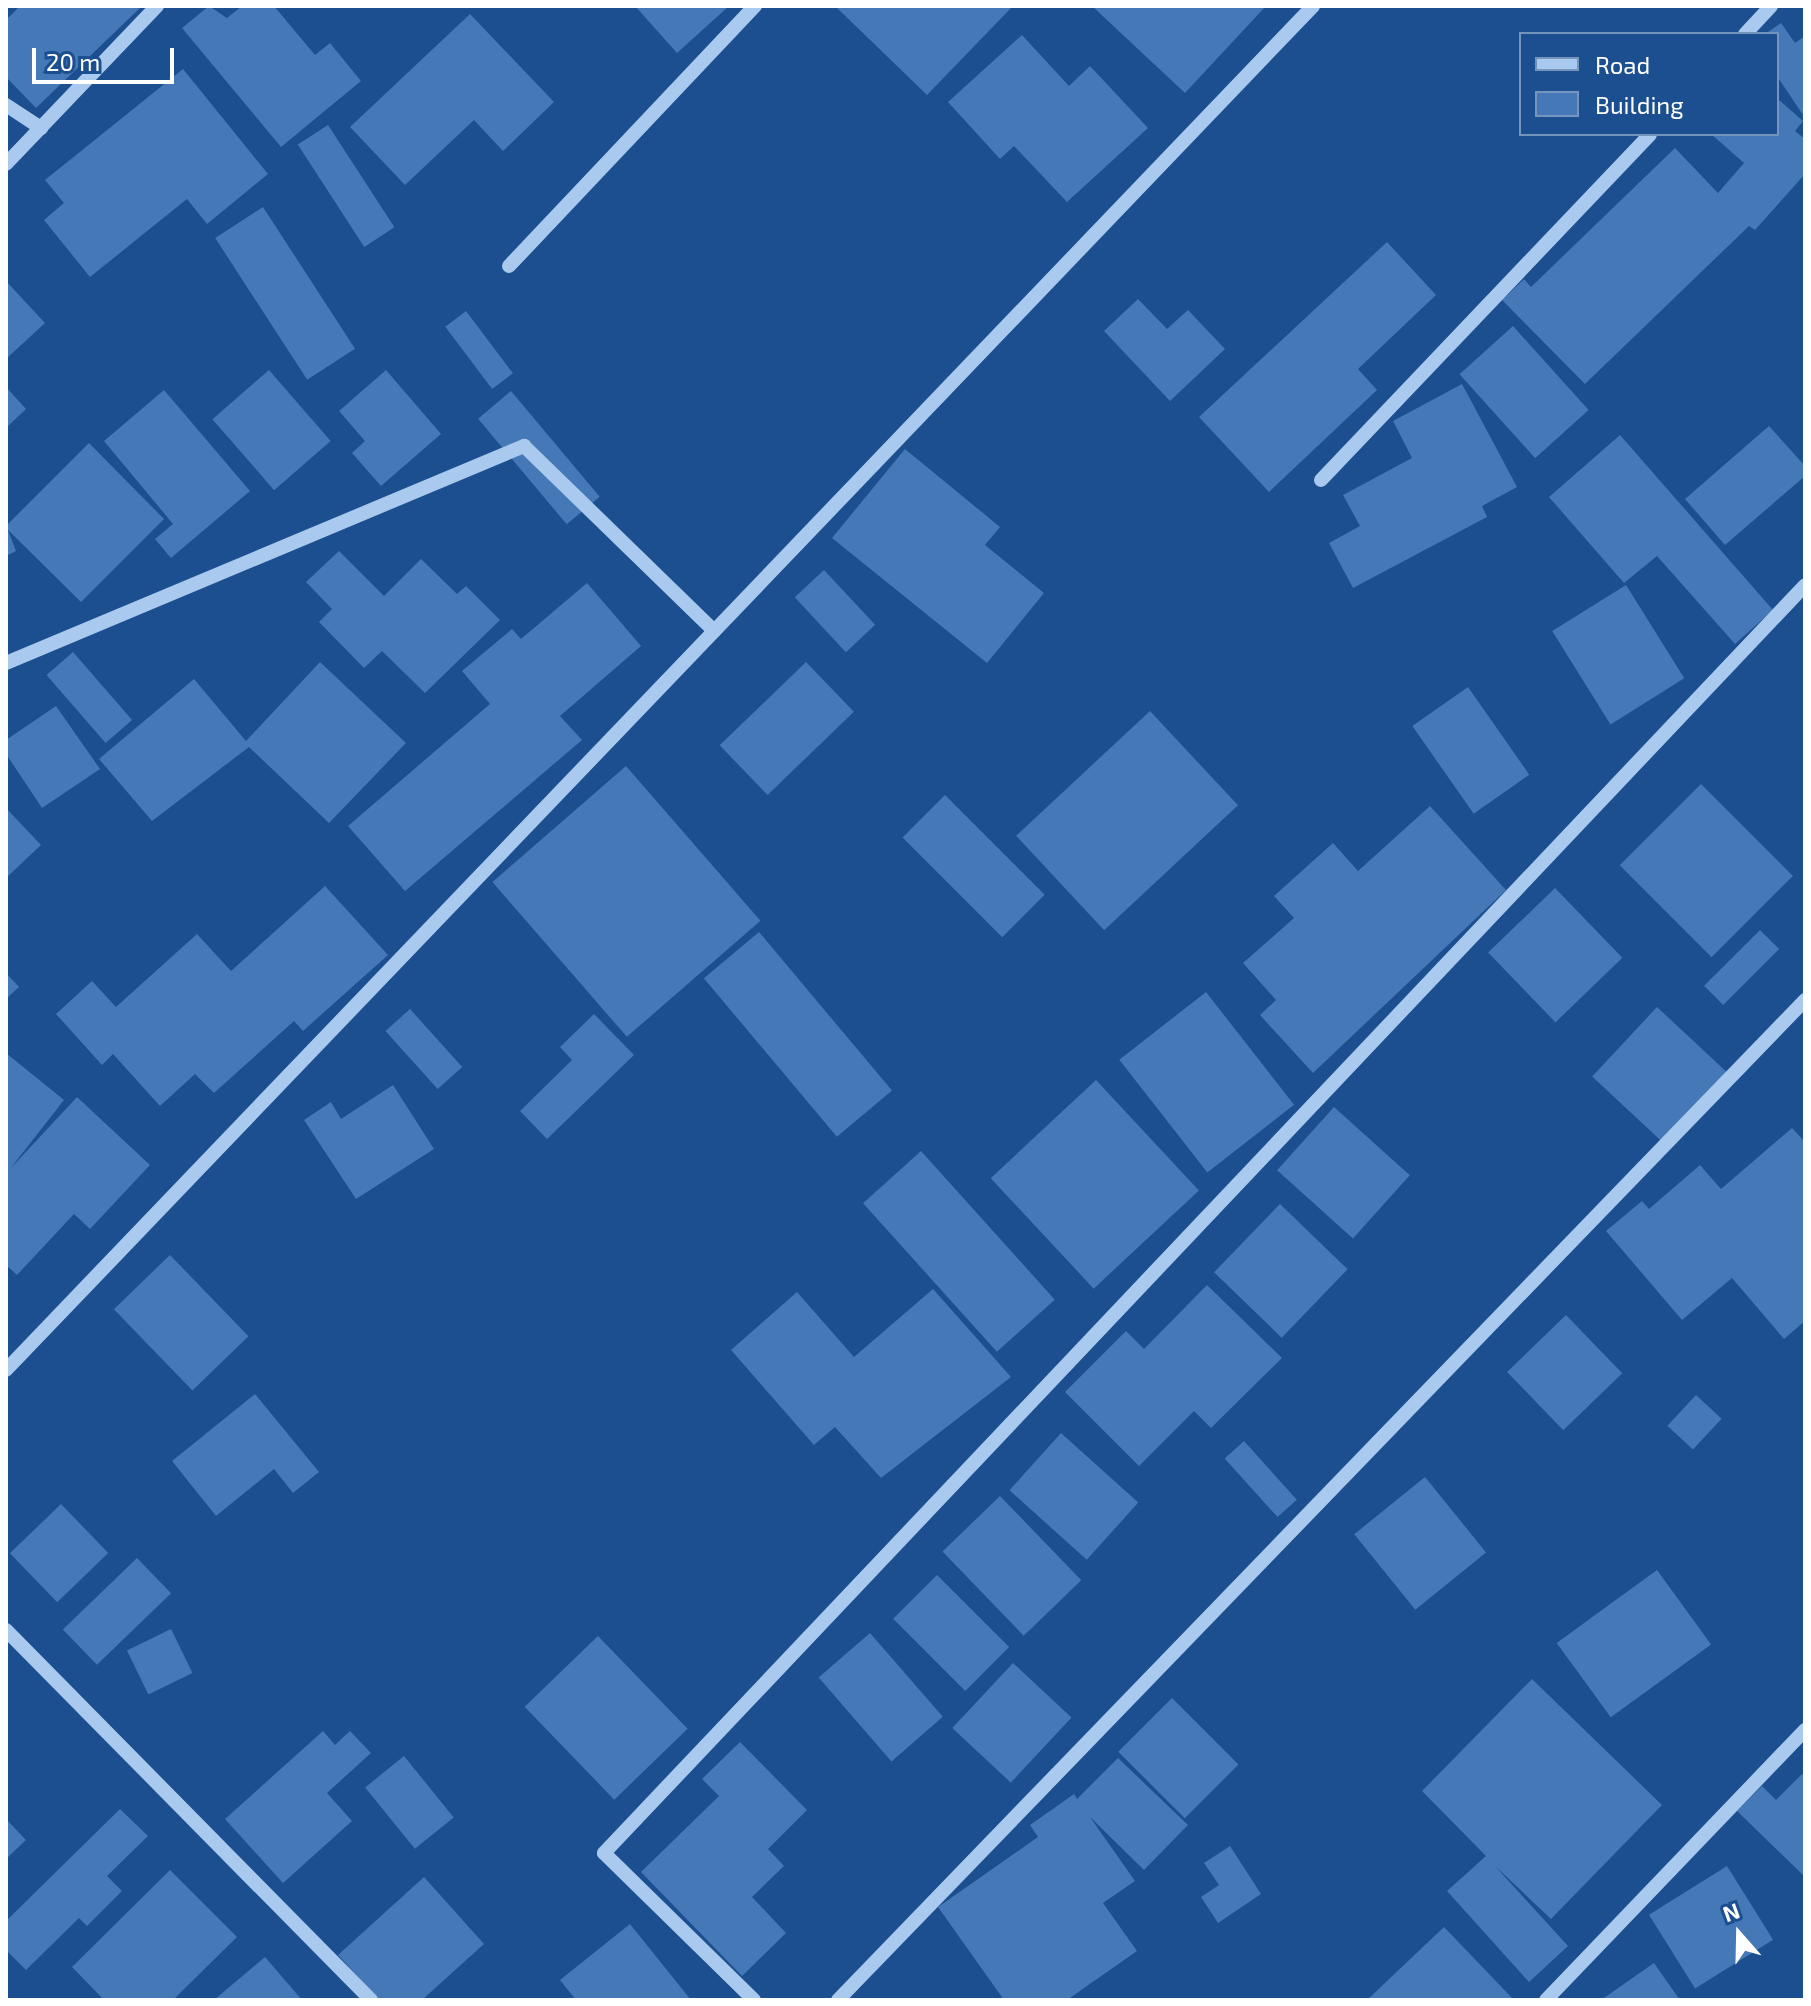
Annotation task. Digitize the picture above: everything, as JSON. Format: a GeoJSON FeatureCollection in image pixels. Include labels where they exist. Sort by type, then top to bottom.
{"type":"FeatureCollection","features":[{"type":"Feature","properties":{"kind":"street"},"geometry":{"type":"LineString","coordinates":[[6,164],[157,6]]}},
{"type":"Feature","properties":{"kind":"street"},"geometry":{"type":"LineString","coordinates":[[509,266],[755,6]]}},
{"type":"Feature","properties":{"kind":"street"},"geometry":{"type":"LineString","coordinates":[[6,1370],[1313,6]]}},
{"type":"Feature","properties":{"kind":"street"},"geometry":{"type":"LineString","coordinates":[[1747,32],[1771,6]]}},
{"type":"Feature","properties":{"kind":"street"},"geometry":{"type":"LineString","coordinates":[[6,105],[41,128]]}},
{"type":"Feature","properties":{"kind":"street"},"geometry":{"type":"LineString","coordinates":[[1321,480],[1648,136]]}},
{"type":"Feature","properties":{"kind":"street"},"geometry":{"type":"LineString","coordinates":[[6,663],[524,446],[714,631]]}},
{"type":"Feature","properties":{"kind":"street"},"geometry":{"type":"LineString","coordinates":[[754,2000],[604,1853],[1805,585]]}},
{"type":"Feature","properties":{"kind":"street"},"geometry":{"type":"LineString","coordinates":[[838,2000],[1805,1000]]}},
{"type":"Feature","properties":{"kind":"street"},"geometry":{"type":"LineString","coordinates":[[6,1630],[371,2000]]}},
{"type":"Feature","properties":{"kind":"street"},"geometry":{"type":"LineString","coordinates":[[1546,2000],[1805,1730]]}},
{"type":"Feature","properties":{"kind":"building"},"geometry":{"type":"Polygon","coordinates":[[[20,6],[142,6],[36,108],[6,77],[6,20],[20,6]]]}},
{"type":"Feature","properties":{"kind":"building"},"geometry":{"type":"Polygon","coordinates":[[[209,6],[227,18],[242,6],[274,6],[315,55],[330,43],[361,81],[281,147],[182,28],[209,6]]]}},
{"type":"Feature","properties":{"kind":"building"},"geometry":{"type":"Polygon","coordinates":[[[635,6],[729,6],[677,53],[635,6]]]}},
{"type":"Feature","properties":{"kind":"building"},"geometry":{"type":"Polygon","coordinates":[[[835,6],[1013,6],[927,95],[835,6]]]}},
{"type":"Feature","properties":{"kind":"building"},"geometry":{"type":"Polygon","coordinates":[[[1092,6],[1266,6],[1185,93],[1092,6]]]}},
{"type":"Feature","properties":{"kind":"building"},"geometry":{"type":"Polygon","coordinates":[[[470,14],[554,102],[503,151],[474,120],[405,185],[350,127],[470,14]]]}},
{"type":"Feature","properties":{"kind":"building"},"geometry":{"type":"Polygon","coordinates":[[[1781,23],[1795,43],[1805,36],[1805,118],[1779,79],[1779,32],[1768,32],[1781,23]]]}},
{"type":"Feature","properties":{"kind":"building"},"geometry":{"type":"Polygon","coordinates":[[[1022,35],[1069,86],[1090,66],[1148,128],[1067,202],[1014,146],[1000,159],[948,102],[1022,35]]]}},
{"type":"Feature","properties":{"kind":"building"},"geometry":{"type":"Polygon","coordinates":[[[183,69],[268,174],[207,224],[187,199],[90,277],[44,220],[64,203],[45,180],[183,69]]]}},
{"type":"Feature","properties":{"kind":"building"},"geometry":{"type":"Polygon","coordinates":[[[1779,100],[1803,121],[1795,131],[1805,139],[1805,174],[1755,230],[1749,226],[1585,384],[1502,300],[1524,279],[1531,287],[1675,148],[1718,193],[1744,163],[1713,136],[1779,136],[1779,100]]]}},
{"type":"Feature","properties":{"kind":"building"},"geometry":{"type":"Polygon","coordinates":[[[328,125],[394,227],[364,247],[298,145],[328,125]]]}},
{"type":"Feature","properties":{"kind":"building"},"geometry":{"type":"Polygon","coordinates":[[[263,207],[355,349],[307,380],[215,238],[263,207]]]}},
{"type":"Feature","properties":{"kind":"building"},"geometry":{"type":"Polygon","coordinates":[[[1387,242],[1436,295],[1358,369],[1377,390],[1269,492],[1199,417],[1387,242]]]}},
{"type":"Feature","properties":{"kind":"building"},"geometry":{"type":"Polygon","coordinates":[[[6,281],[45,323],[6,359],[6,281]]]}},
{"type":"Feature","properties":{"kind":"building"},"geometry":{"type":"Polygon","coordinates":[[[1138,299],[1167,329],[1188,310],[1225,349],[1170,401],[1104,331],[1138,299]]]}},
{"type":"Feature","properties":{"kind":"building"},"geometry":{"type":"Polygon","coordinates":[[[466,311],[513,373],[492,389],[445,327],[466,311]]]}},
{"type":"Feature","properties":{"kind":"building"},"geometry":{"type":"Polygon","coordinates":[[[1513,326],[1589,410],[1535,458],[1459,374],[1513,326]]]}},
{"type":"Feature","properties":{"kind":"building"},"geometry":{"type":"Polygon","coordinates":[[[269,370],[331,441],[274,490],[212,419],[269,370]]]}},
{"type":"Feature","properties":{"kind":"building"},"geometry":{"type":"Polygon","coordinates":[[[386,370],[441,434],[381,486],[352,453],[365,441],[339,411],[386,370]]]}},
{"type":"Feature","properties":{"kind":"building"},"geometry":{"type":"Polygon","coordinates":[[[1462,384],[1517,487],[1482,506],[1487,517],[1353,588],[1329,543],[1360,526],[1343,495],[1412,458],[1393,421],[1462,384]]]}},
{"type":"Feature","properties":{"kind":"building"},"geometry":{"type":"Polygon","coordinates":[[[6,387],[26,409],[6,428],[6,387]]]}},
{"type":"Feature","properties":{"kind":"building"},"geometry":{"type":"Polygon","coordinates":[[[164,390],[250,491],[171,558],[155,539],[173,524],[104,441],[164,390]]]}},
{"type":"Feature","properties":{"kind":"building"},"geometry":{"type":"Polygon","coordinates":[[[511,391],[600,497],[567,524],[478,419],[511,391]]]}},
{"type":"Feature","properties":{"kind":"building"},"geometry":{"type":"Polygon","coordinates":[[[1769,426],[1805,466],[1805,476],[1725,545],[1685,499],[1769,426]]]}},
{"type":"Feature","properties":{"kind":"building"},"geometry":{"type":"Polygon","coordinates":[[[1620,435],[1773,610],[1735,644],[1657,556],[1624,583],[1549,497],[1620,435]]]}},
{"type":"Feature","properties":{"kind":"building"},"geometry":{"type":"Polygon","coordinates":[[[89,443],[164,519],[81,602],[8,530],[16,551],[6,556],[6,526],[89,443]]]}},
{"type":"Feature","properties":{"kind":"building"},"geometry":{"type":"Polygon","coordinates":[[[905,449],[1000,527],[985,545],[1044,593],[987,663],[832,538],[905,449]]]}},
{"type":"Feature","properties":{"kind":"building"},"geometry":{"type":"Polygon","coordinates":[[[339,551],[384,596],[421,559],[457,594],[466,586],[500,620],[425,693],[382,651],[364,668],[319,622],[332,609],[306,582],[339,551]]]}},
{"type":"Feature","properties":{"kind":"building"},"geometry":{"type":"Polygon","coordinates":[[[824,570],[875,625],[846,652],[795,597],[824,570]]]}},
{"type":"Feature","properties":{"kind":"building"},"geometry":{"type":"Polygon","coordinates":[[[587,583],[641,646],[560,716],[582,740],[405,891],[348,826],[490,704],[462,671],[512,629],[521,639],[587,583]]]}},
{"type":"Feature","properties":{"kind":"building"},"geometry":{"type":"Polygon","coordinates":[[[1626,585],[1684,678],[1611,724],[1552,631],[1626,585]]]}},
{"type":"Feature","properties":{"kind":"building"},"geometry":{"type":"Polygon","coordinates":[[[73,652],[132,720],[106,743],[47,675],[73,652]]]}},
{"type":"Feature","properties":{"kind":"building"},"geometry":{"type":"Polygon","coordinates":[[[320,662],[406,743],[329,823],[249,747],[152,821],[99,759],[194,679],[246,741],[320,662]]]}},
{"type":"Feature","properties":{"kind":"building"},"geometry":{"type":"Polygon","coordinates":[[[806,662],[854,712],[768,795],[720,745],[806,662]]]}},
{"type":"Feature","properties":{"kind":"building"},"geometry":{"type":"Polygon","coordinates":[[[1468,687],[1529,775],[1474,814],[1412,726],[1468,687]]]}},
{"type":"Feature","properties":{"kind":"building"},"geometry":{"type":"Polygon","coordinates":[[[56,706],[100,769],[42,808],[6,754],[6,740],[56,706]]]}},
{"type":"Feature","properties":{"kind":"building"},"geometry":{"type":"Polygon","coordinates":[[[1150,711],[1238,805],[1104,930],[1016,836],[1150,711]]]}},
{"type":"Feature","properties":{"kind":"building"},"geometry":{"type":"Polygon","coordinates":[[[626,766],[760,921],[627,1037],[492,882],[626,766]]]}},
{"type":"Feature","properties":{"kind":"building"},"geometry":{"type":"Polygon","coordinates":[[[1701,784],[1793,876],[1712,957],[1620,865],[1701,784]]]}},
{"type":"Feature","properties":{"kind":"building"},"geometry":{"type":"Polygon","coordinates":[[[945,795],[1045,895],[1002,937],[903,837],[945,795]]]}},
{"type":"Feature","properties":{"kind":"building"},"geometry":{"type":"Polygon","coordinates":[[[1430,806],[1506,890],[1313,1073],[1260,1015],[1276,1000],[1243,963],[1294,918],[1274,896],[1333,843],[1358,871],[1430,806]]]}},
{"type":"Feature","properties":{"kind":"building"},"geometry":{"type":"Polygon","coordinates":[[[6,808],[41,845],[6,878],[6,808]]]}},
{"type":"Feature","properties":{"kind":"building"},"geometry":{"type":"Polygon","coordinates":[[[325,886],[388,955],[303,1031],[294,1021],[214,1093],[195,1074],[160,1106],[113,1054],[102,1065],[56,1014],[92,981],[116,1007],[197,934],[231,971],[325,886]]]}},
{"type":"Feature","properties":{"kind":"building"},"geometry":{"type":"Polygon","coordinates":[[[1555,888],[1622,958],[1555,1022],[1488,953],[1555,888]]]}},
{"type":"Feature","properties":{"kind":"building"},"geometry":{"type":"Polygon","coordinates":[[[1760,930],[1779,949],[1723,1005],[1704,986],[1760,930]]]}},
{"type":"Feature","properties":{"kind":"building"},"geometry":{"type":"Polygon","coordinates":[[[759,932],[892,1091],[837,1137],[704,978],[759,932]]]}},
{"type":"Feature","properties":{"kind":"building"},"geometry":{"type":"Polygon","coordinates":[[[6,973],[19,987],[6,999],[6,973]]]}},
{"type":"Feature","properties":{"kind":"building"},"geometry":{"type":"Polygon","coordinates":[[[1206,992],[1294,1105],[1207,1172],[1119,1060],[1206,992]]]}},
{"type":"Feature","properties":{"kind":"building"},"geometry":{"type":"Polygon","coordinates":[[[1657,1007],[1730,1075],[1665,1145],[1592,1076],[1657,1007]]]}},
{"type":"Feature","properties":{"kind":"building"},"geometry":{"type":"Polygon","coordinates":[[[410,1009],[462,1067],[438,1089],[385,1031],[410,1009]]]}},
{"type":"Feature","properties":{"kind":"building"},"geometry":{"type":"Polygon","coordinates":[[[594,1014],[634,1055],[547,1139],[520,1111],[572,1060],[560,1047],[594,1014]]]}},
{"type":"Feature","properties":{"kind":"building"},"geometry":{"type":"Polygon","coordinates":[[[6,1053],[64,1100],[10,1169],[77,1097],[150,1165],[90,1229],[74,1214],[17,1275],[6,1265],[6,1053]]]}},
{"type":"Feature","properties":{"kind":"building"},"geometry":{"type":"Polygon","coordinates":[[[1096,1080],[1199,1190],[1094,1289],[991,1178],[1096,1080]]]}},
{"type":"Feature","properties":{"kind":"building"},"geometry":{"type":"Polygon","coordinates":[[[393,1085],[434,1149],[356,1199],[304,1120],[331,1102],[341,1119],[393,1085]]]}},
{"type":"Feature","properties":{"kind":"building"},"geometry":{"type":"Polygon","coordinates":[[[1334,1107],[1410,1175],[1353,1238],[1277,1170],[1334,1107]]]}},
{"type":"Feature","properties":{"kind":"building"},"geometry":{"type":"Polygon","coordinates":[[[1792,1128],[1805,1142],[1805,1321],[1784,1339],[1732,1278],[1682,1320],[1606,1231],[1642,1201],[1649,1209],[1700,1165],[1721,1189],[1792,1128]]]}},
{"type":"Feature","properties":{"kind":"building"},"geometry":{"type":"Polygon","coordinates":[[[921,1151],[1055,1300],[997,1352],[863,1203],[921,1151]]]}},
{"type":"Feature","properties":{"kind":"building"},"geometry":{"type":"Polygon","coordinates":[[[1280,1204],[1348,1269],[1282,1338],[1214,1272],[1280,1204]]]}},
{"type":"Feature","properties":{"kind":"building"},"geometry":{"type":"Polygon","coordinates":[[[170,1255],[248,1336],[192,1390],[114,1309],[170,1255]]]}},
{"type":"Feature","properties":{"kind":"building"},"geometry":{"type":"Polygon","coordinates":[[[1207,1285],[1282,1358],[1211,1428],[1194,1411],[1139,1466],[1065,1392],[1126,1331],[1144,1349],[1207,1285]]]}},
{"type":"Feature","properties":{"kind":"building"},"geometry":{"type":"Polygon","coordinates":[[[933,1289],[1011,1377],[881,1478],[835,1427],[814,1445],[731,1350],[797,1292],[854,1357],[933,1289]]]}},
{"type":"Feature","properties":{"kind":"building"},"geometry":{"type":"Polygon","coordinates":[[[1566,1315],[1622,1373],[1563,1430],[1507,1372],[1566,1315]]]}},
{"type":"Feature","properties":{"kind":"building"},"geometry":{"type":"Polygon","coordinates":[[[255,1394],[319,1472],[293,1493],[274,1469],[216,1516],[172,1461],[255,1394]]]}},
{"type":"Feature","properties":{"kind":"building"},"geometry":{"type":"Polygon","coordinates":[[[1696,1395],[1722,1419],[1693,1450],[1667,1426],[1696,1395]]]}},
{"type":"Feature","properties":{"kind":"building"},"geometry":{"type":"Polygon","coordinates":[[[1061,1433],[1138,1503],[1087,1560],[1009,1490],[1061,1433]]]}},
{"type":"Feature","properties":{"kind":"building"},"geometry":{"type":"Polygon","coordinates":[[[1244,1441],[1297,1500],[1278,1517],[1225,1458],[1244,1441]]]}},
{"type":"Feature","properties":{"kind":"building"},"geometry":{"type":"Polygon","coordinates":[[[1425,1477],[1486,1552],[1415,1610],[1354,1534],[1425,1477]]]}},
{"type":"Feature","properties":{"kind":"building"},"geometry":{"type":"Polygon","coordinates":[[[1000,1496],[1081,1580],[1024,1636],[942,1552],[1000,1496]]]}},
{"type":"Feature","properties":{"kind":"building"},"geometry":{"type":"Polygon","coordinates":[[[61,1504],[108,1553],[57,1602],[10,1553],[61,1504]]]}},
{"type":"Feature","properties":{"kind":"building"},"geometry":{"type":"Polygon","coordinates":[[[137,1558],[171,1593],[97,1665],[63,1630],[137,1558]]]}},
{"type":"Feature","properties":{"kind":"building"},"geometry":{"type":"Polygon","coordinates":[[[1657,1570],[1711,1644],[1611,1717],[1557,1643],[1657,1570]]]}},
{"type":"Feature","properties":{"kind":"building"},"geometry":{"type":"Polygon","coordinates":[[[937,1575],[1009,1647],[965,1691],[893,1619],[937,1575]]]}},
{"type":"Feature","properties":{"kind":"building"},"geometry":{"type":"Polygon","coordinates":[[[171,1629],[192,1673],[148,1695],[127,1650],[171,1629]]]}},
{"type":"Feature","properties":{"kind":"building"},"geometry":{"type":"Polygon","coordinates":[[[870,1633],[943,1717],[892,1761],[819,1678],[870,1633]]]}},
{"type":"Feature","properties":{"kind":"building"},"geometry":{"type":"Polygon","coordinates":[[[598,1636],[688,1729],[614,1800],[525,1707],[598,1636]]]}},
{"type":"Feature","properties":{"kind":"building"},"geometry":{"type":"Polygon","coordinates":[[[1013,1663],[1072,1718],[1011,1783],[952,1728],[1013,1663]]]}},
{"type":"Feature","properties":{"kind":"building"},"geometry":{"type":"Polygon","coordinates":[[[1532,1679],[1662,1805],[1551,1919],[1495,1866],[1568,1946],[1529,1982],[1447,1891],[1486,1856],[1422,1791],[1532,1679]]]}},
{"type":"Feature","properties":{"kind":"building"},"geometry":{"type":"Polygon","coordinates":[[[1172,1698],[1238,1764],[1185,1818],[1118,1752],[1172,1698]]]}},
{"type":"Feature","properties":{"kind":"building"},"geometry":{"type":"Polygon","coordinates":[[[323,1731],[335,1745],[350,1731],[371,1753],[327,1793],[352,1821],[283,1883],[225,1819],[323,1731]]]}},
{"type":"Feature","properties":{"kind":"building"},"geometry":{"type":"Polygon","coordinates":[[[740,1742],[807,1810],[768,1849],[784,1866],[752,1897],[786,1933],[742,1976],[641,1872],[719,1796],[702,1779],[740,1742]]]}},
{"type":"Feature","properties":{"kind":"building"},"geometry":{"type":"Polygon","coordinates":[[[404,1756],[454,1817],[415,1849],[365,1787],[404,1756]]]}},
{"type":"Feature","properties":{"kind":"building"},"geometry":{"type":"Polygon","coordinates":[[[1118,1758],[1188,1825],[1144,1870],[1090,1817],[1135,1881],[1103,1903],[1137,1951],[1067,2000],[1004,2000],[938,1907],[1038,1837],[1030,1825],[1074,1794],[1077,1799],[1118,1758]]]}},
{"type":"Feature","properties":{"kind":"building"},"geometry":{"type":"Polygon","coordinates":[[[1802,1774],[1805,1777],[1803,1875],[1737,1811],[1762,1786],[1776,1800],[1802,1774]]]}},
{"type":"Feature","properties":{"kind":"building"},"geometry":{"type":"Polygon","coordinates":[[[120,1809],[148,1836],[107,1876],[122,1891],[87,1926],[79,1918],[26,1970],[6,1950],[6,1921],[120,1809]]]}},
{"type":"Feature","properties":{"kind":"building"},"geometry":{"type":"Polygon","coordinates":[[[6,1819],[26,1840],[6,1859],[6,1819]]]}},
{"type":"Feature","properties":{"kind":"building"},"geometry":{"type":"Polygon","coordinates":[[[1230,1846],[1261,1894],[1218,1923],[1201,1897],[1219,1885],[1204,1863],[1230,1846]]]}},
{"type":"Feature","properties":{"kind":"building"},"geometry":{"type":"Polygon","coordinates":[[[1727,1866],[1773,1940],[1695,1989],[1649,1915],[1727,1866]]]}},
{"type":"Feature","properties":{"kind":"building"},"geometry":{"type":"Polygon","coordinates":[[[170,1870],[237,1937],[173,2000],[104,2000],[72,1967],[170,1870]]]}},
{"type":"Feature","properties":{"kind":"building"},"geometry":{"type":"Polygon","coordinates":[[[424,1877],[484,1944],[422,2000],[379,2000],[338,1955],[424,1877]]]}},
{"type":"Feature","properties":{"kind":"building"},"geometry":{"type":"Polygon","coordinates":[[[630,1924],[691,2000],[576,2000],[560,1980],[630,1924]]]}},
{"type":"Feature","properties":{"kind":"building"},"geometry":{"type":"Polygon","coordinates":[[[1444,1927],[1514,2000],[1367,2000],[1444,1927]]]}},
{"type":"Feature","properties":{"kind":"building"},"geometry":{"type":"Polygon","coordinates":[[[265,1957],[302,2000],[214,2000],[265,1957]]]}},
{"type":"Feature","properties":{"kind":"building"},"geometry":{"type":"Polygon","coordinates":[[[1654,1963],[1680,2000],[1601,2000],[1654,1963]]]}}]}
